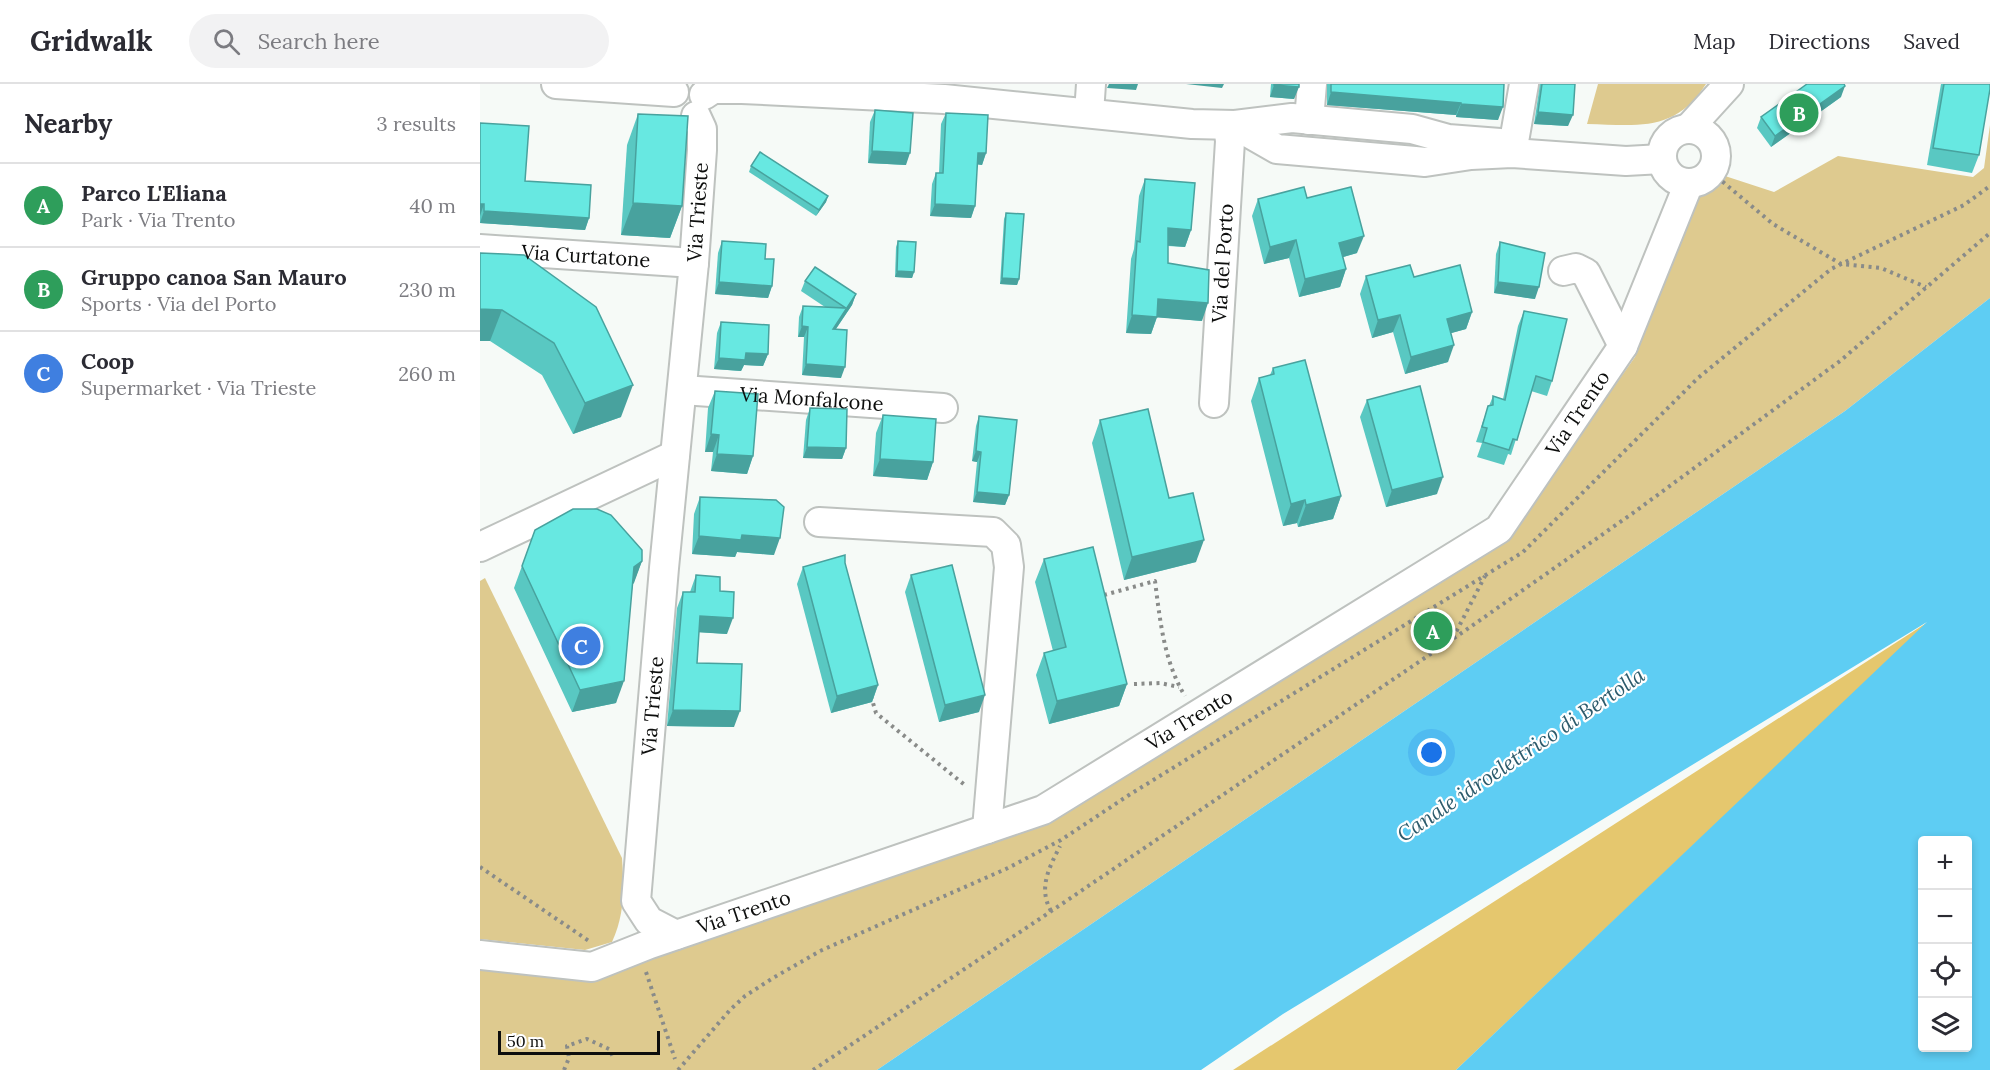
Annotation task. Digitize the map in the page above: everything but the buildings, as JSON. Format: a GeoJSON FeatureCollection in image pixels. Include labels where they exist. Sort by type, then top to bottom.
{"type":"FeatureCollection","features":[{"type":"Feature","properties":{"kind":"street"},"geometry":{"type":"LineString","coordinates":[[556,84],[691,94],[713,89],[945,92],[1089,114],[1192,124],[1231,125],[1301,119],[1412,129],[1448,140],[1500,143],[1512,153]]}},
{"type":"Feature","properties":{"kind":"street"},"geometry":{"type":"LineString","coordinates":[[1089,114],[1091,84]]}},
{"type":"Feature","properties":{"kind":"street"},"geometry":{"type":"LineString","coordinates":[[1301,119],[1312,84]]}},
{"type":"Feature","properties":{"kind":"street"},"geometry":{"type":"LineString","coordinates":[[1512,153],[1524,84]]}},
{"type":"Feature","properties":{"kind":"street"},"geometry":{"type":"LineString","coordinates":[[1688,129],[1704,134],[1714,147],[1715,164],[1700,177],[1674,179],[1668,173],[1662,159],[1665,142],[1671,135],[1688,129],[1729,84]]}},
{"type":"Feature","properties":{"kind":"street","name":"Via Trieste"},"geometry":{"type":"LineString","coordinates":[[676,935],[649,921],[636,901],[664,568],[694,263],[702,129],[691,94]]}},
{"type":"Feature","properties":{"kind":"street"},"geometry":{"type":"LineString","coordinates":[[1286,150],[1277,137],[1278,126],[1301,119]]}},
{"type":"Feature","properties":{"kind":"street"},"geometry":{"type":"LineString","coordinates":[[1231,125],[1276,149],[1415,162],[1512,153],[1626,161],[1662,159]]}},
{"type":"Feature","properties":{"kind":"street","name":"Via del Porto"},"geometry":{"type":"LineString","coordinates":[[1214,403],[1231,125]]}},
{"type":"Feature","properties":{"kind":"street"},"geometry":{"type":"LineString","coordinates":[[1415,162],[1431,151],[1432,140],[1421,131]]}},
{"type":"Feature","properties":{"kind":"street","name":"Via Trento"},"geometry":{"type":"LineString","coordinates":[[480,955],[592,967],[676,935],[1043,810],[1197,715],[1254,670],[1351,610],[1499,529],[1623,346],[1700,177]]}},
{"type":"Feature","properties":{"kind":"street","name":"Via Curtatone"},"geometry":{"type":"LineString","coordinates":[[480,249],[694,263]]}},
{"type":"Feature","properties":{"kind":"street"},"geometry":{"type":"LineString","coordinates":[[1563,271],[1576,268],[1586,273],[1623,346]]}},
{"type":"Feature","properties":{"kind":"street","name":"Via Monfalcone"},"geometry":{"type":"LineString","coordinates":[[682,390],[943,408]]}},
{"type":"Feature","properties":{"kind":"street"},"geometry":{"type":"LineString","coordinates":[[480,547],[675,455]]}},
{"type":"Feature","properties":{"kind":"street"},"geometry":{"type":"LineString","coordinates":[[819,522],[993,532],[1006,545],[1009,567],[987,829]]}},
{"type":"Feature","properties":{"kind":"path"},"geometry":{"type":"LineString","coordinates":[[1700,177],[1841,264],[1881,268],[1926,287]]}},
{"type":"Feature","properties":{"kind":"path"},"geometry":{"type":"LineString","coordinates":[[813,1070],[1453,639],[1633,513],[1840,361],[1990,233]]}},
{"type":"Feature","properties":{"kind":"path"},"geometry":{"type":"LineString","coordinates":[[1453,639],[1486,574]]}},
{"type":"Feature","properties":{"kind":"path"},"geometry":{"type":"LineString","coordinates":[[1104,595],[1155,581],[1164,641],[1180,687],[1197,715]]}},
{"type":"Feature","properties":{"kind":"path"},"geometry":{"type":"LineString","coordinates":[[1134,684],[1160,683],[1180,687]]}},
{"type":"Feature","properties":{"kind":"path"},"geometry":{"type":"LineString","coordinates":[[868,685],[876,713],[969,788]]}},
{"type":"Feature","properties":{"kind":"path"},"geometry":{"type":"LineString","coordinates":[[1051,911],[1044,894],[1048,871],[1060,846]]}},
{"type":"Feature","properties":{"kind":"path"},"geometry":{"type":"LineString","coordinates":[[480,867],[626,953],[675,1059]]}},
{"type":"Feature","properties":{"kind":"path"},"geometry":{"type":"LineString","coordinates":[[564,1070],[569,1058],[567,1046],[587,1039],[609,1049],[614,1059]]}},
{"type":"Feature","properties":{"kind":"shaded area"},"geometry":{"type":"Polygon","coordinates":[[[1598,84],[1706,84],[1694,100],[1681,111],[1654,123],[1587,124],[1598,84]]]}},
{"type":"Feature","properties":{"kind":"shaded area"},"geometry":{"type":"Polygon","coordinates":[[[1990,125],[1990,298],[1845,411],[877,1070],[480,1070],[480,955],[592,967],[1043,810],[1510,534],[1635,357],[1698,195],[1725,176],[1774,192],[1838,156],[1973,177],[1984,168],[1990,125]]]}},
{"type":"Feature","properties":{"kind":"shaded area"},"geometry":{"type":"Polygon","coordinates":[[[485,578],[622,858],[623,901],[612,942],[585,950],[480,939],[480,581],[485,578]]]}},
{"type":"Feature","properties":{"kind":"shaded area"},"geometry":{"type":"Polygon","coordinates":[[[1931,620],[1456,1070],[1233,1070],[1931,620]]]}},
{"type":"Feature","properties":{"kind":"water","name":"Canale idroelettrico di Bertolla"},"geometry":{"type":"Polygon","coordinates":[[[1990,298],[1990,1070],[1456,1070],[1927,622],[1283,1014],[1201,1070],[877,1070],[1845,411],[1990,298]]]}},
{"type":"Feature","properties":{"kind":"place","name":"Gruppo canoa San Mauro"},"geometry":{"type":"Point","coordinates":[1799,113]}},
{"type":"Feature","properties":{"kind":"place","name":"Parco L'Eliana"},"geometry":{"type":"Point","coordinates":[1433,631]}},
{"type":"Feature","properties":{"kind":"place","name":"Coop"},"geometry":{"type":"Point","coordinates":[581,646]}}]}
